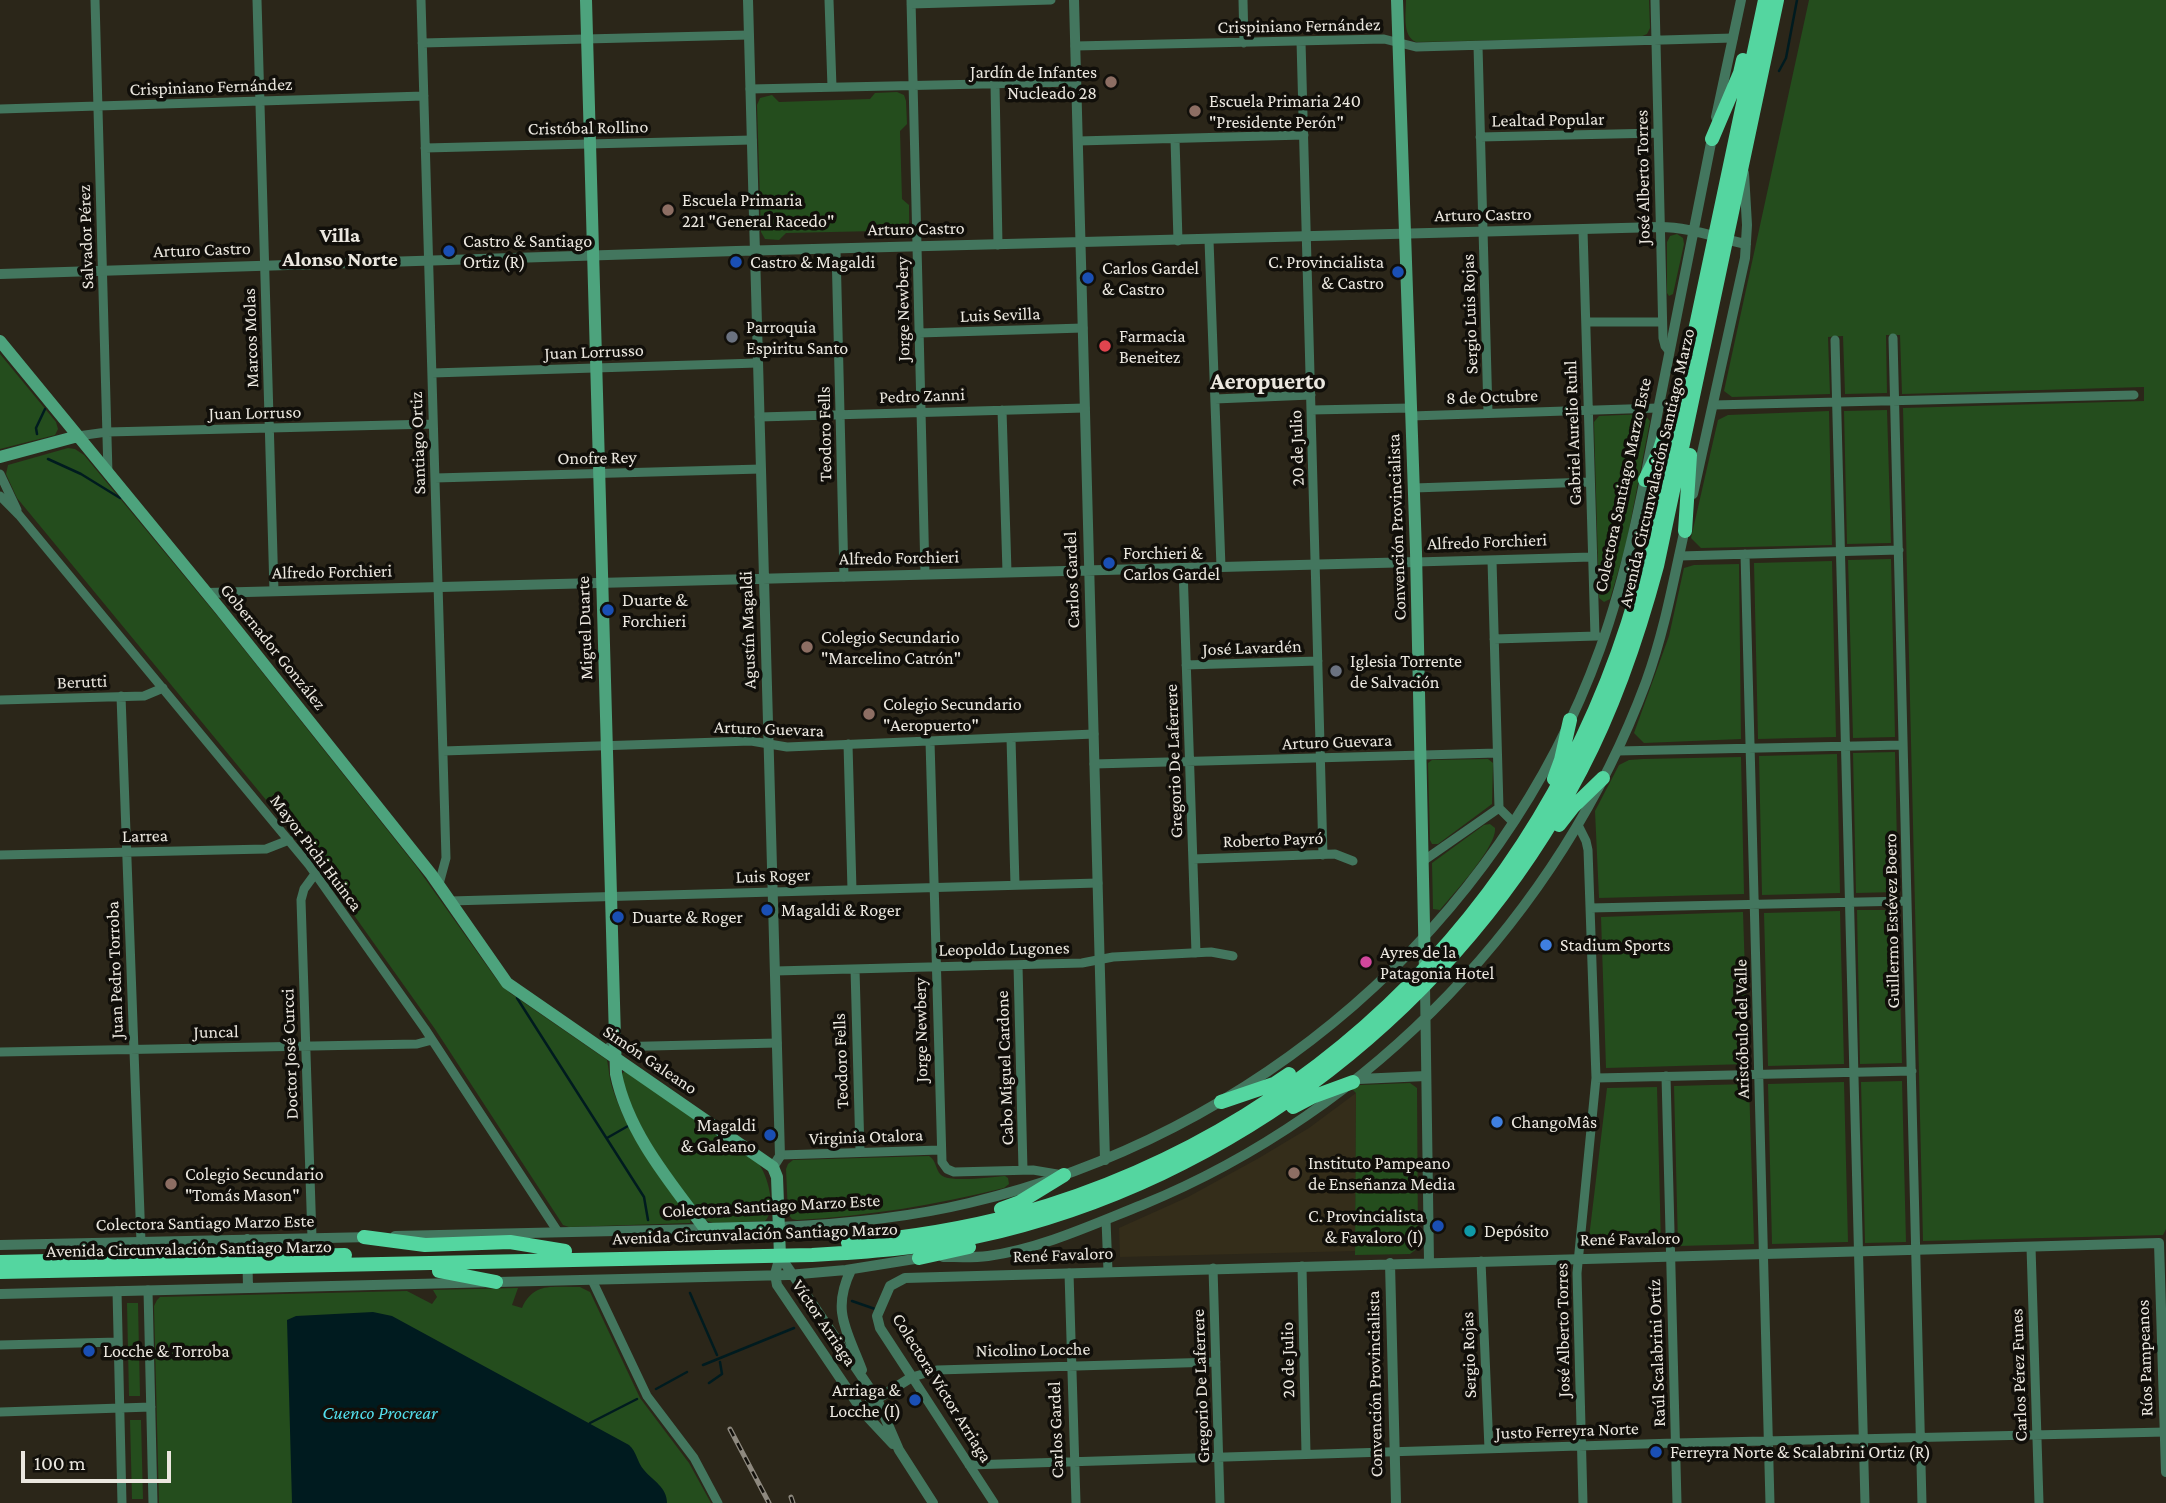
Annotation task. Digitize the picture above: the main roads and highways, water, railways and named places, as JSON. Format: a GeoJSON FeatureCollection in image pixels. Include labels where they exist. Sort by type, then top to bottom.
{"type":"FeatureCollection","features":[{"type":"Feature","properties":{"kind":"highway"},"geometry":{"type":"LineString","coordinates":[[1712,139],[1740,73],[1756,0]]}},
{"type":"Feature","properties":{"kind":"highway","name":"Avenida Circunvalación Santiago Marzo"},"geometry":{"type":"LineString","coordinates":[[0,1274],[565,1251],[868,1251],[959,1240],[1022,1225],[1102,1198],[1195,1156],[1258,1120],[1315,1081],[1362,1044],[1425,986],[1472,935],[1519,873],[1556,815],[1589,754],[1625,672],[1660,552],[1712,308],[1721,239],[1765,0]]}},
{"type":"Feature","properties":{"kind":"highway","name":"Avenida Circunvalación Santiago Marzo"},"geometry":{"type":"LineString","coordinates":[[0,1262],[247,1262],[298,1266],[780,1251],[888,1239],[962,1228],[1091,1190],[1162,1160],[1230,1123],[1294,1082],[1340,1048],[1385,1008],[1467,922],[1496,885],[1539,820],[1570,766],[1596,710],[1623,640],[1649,549],[1705,287],[1743,164],[1777,0]]}},
{"type":"Feature","properties":{"kind":"highway"},"geometry":{"type":"LineString","coordinates":[[1644,480],[1663,442],[1683,349],[1705,287]]}},
{"type":"Feature","properties":{"kind":"highway"},"geometry":{"type":"LineString","coordinates":[[1685,531],[1688,468],[1706,376],[1712,308]]}},
{"type":"Feature","properties":{"kind":"highway"},"geometry":{"type":"LineString","coordinates":[[1496,885],[1511,848],[1558,770],[1570,720]]}},
{"type":"Feature","properties":{"kind":"highway"},"geometry":{"type":"LineString","coordinates":[[1472,935],[1513,896],[1569,813],[1603,778]]}},
{"type":"Feature","properties":{"kind":"highway"},"geometry":{"type":"LineString","coordinates":[[1221,1102],[1280,1080],[1349,1029],[1385,1008]]}},
{"type":"Feature","properties":{"kind":"highway"},"geometry":{"type":"LineString","coordinates":[[1195,1156],[1241,1139],[1312,1097],[1353,1082]]}},
{"type":"Feature","properties":{"kind":"highway"},"geometry":{"type":"LineString","coordinates":[[888,1239],[921,1227],[970,1218],[1013,1206],[1064,1175]]}},
{"type":"Feature","properties":{"kind":"highway"},"geometry":{"type":"LineString","coordinates":[[919,1258],[1044,1226],[1102,1198]]}},
{"type":"Feature","properties":{"kind":"highway"},"geometry":{"type":"LineString","coordinates":[[365,1237],[425,1245],[510,1242],[565,1251]]}},
{"type":"Feature","properties":{"kind":"highway"},"geometry":{"type":"LineString","coordinates":[[0,1254],[67,1260]]}},
{"type":"Feature","properties":{"kind":"highway"},"geometry":{"type":"LineString","coordinates":[[298,1266],[355,1272],[446,1271],[496,1282]]}},
{"type":"Feature","properties":{"kind":"main road","name":"Miguel Duarte"},"geometry":{"type":"LineString","coordinates":[[586,0],[616,1074],[621,1094],[643,1141],[662,1172],[705,1229]]}},
{"type":"Feature","properties":{"kind":"main road","name":"Convención Provincialista"},"geometry":{"type":"LineString","coordinates":[[1397,0],[1414,488],[1425,986]]}},
{"type":"Feature","properties":{"kind":"main road","name":"Gobernador González"},"geometry":{"type":"LineString","coordinates":[[0,341],[207,593],[439,884],[507,983]]}},
{"type":"Feature","properties":{"kind":"main road"},"geometry":{"type":"LineString","coordinates":[[0,457],[78,436]]}},
{"type":"Feature","properties":{"kind":"main road","name":"Simón Galeano"},"geometry":{"type":"LineString","coordinates":[[507,983],[601,1048],[615,1052],[773,1167],[777,1177],[779,1227]]}},
{"type":"Feature","properties":{"kind":"main road"},"geometry":{"type":"LineString","coordinates":[[779,1227],[780,1251]]}},
{"type":"Feature","properties":{"kind":"main road","name":"Colectora Santiago Marzo Este"},"geometry":{"type":"LineString","coordinates":[[705,1229],[779,1227]]}},
{"type":"Feature","properties":{"kind":"water","name":"Cuenco Procrear"},"geometry":{"type":"Polygon","coordinates":[[[373,1312],[392,1316],[629,1445],[644,1470],[662,1488],[667,1503],[292,1503],[287,1320],[296,1316],[373,1312]]]}},
{"type":"Feature","properties":{"kind":"waterway"},"geometry":{"type":"LineString","coordinates":[[1779,71],[1786,58],[1797,0]]}},
{"type":"Feature","properties":{"kind":"waterway"},"geometry":{"type":"LineString","coordinates":[[37,434],[36,428],[45,409]]}},
{"type":"Feature","properties":{"kind":"waterway"},"geometry":{"type":"LineString","coordinates":[[48,459],[81,474],[120,498]]}},
{"type":"Feature","properties":{"kind":"waterway"},"geometry":{"type":"LineString","coordinates":[[517,998],[644,1197],[648,1220]]}},
{"type":"Feature","properties":{"kind":"waterway"},"geometry":{"type":"LineString","coordinates":[[607,1138],[628,1126]]}},
{"type":"Feature","properties":{"kind":"waterway"},"geometry":{"type":"LineString","coordinates":[[690,1293],[717,1355]]}},
{"type":"Feature","properties":{"kind":"waterway"},"geometry":{"type":"LineString","coordinates":[[852,1301],[875,1309]]}},
{"type":"Feature","properties":{"kind":"waterway"},"geometry":{"type":"LineString","coordinates":[[703,1365],[794,1328]]}},
{"type":"Feature","properties":{"kind":"waterway"},"geometry":{"type":"LineString","coordinates":[[709,1383],[722,1374],[720,1362]]}},
{"type":"Feature","properties":{"kind":"waterway"},"geometry":{"type":"LineString","coordinates":[[656,1389],[687,1372]]}},
{"type":"Feature","properties":{"kind":"waterway"},"geometry":{"type":"LineString","coordinates":[[590,1423],[637,1399]]}},
{"type":"Feature","properties":{"kind":"railway"},"geometry":{"type":"LineString","coordinates":[[730,1429],[769,1503]]}},
{"type":"Feature","properties":{"kind":"railway"},"geometry":{"type":"LineString","coordinates":[[791,1497],[793,1503]]}},
{"type":"Feature","properties":{"kind":"place","name":"Jardín de Infantes Nucleado 28"},"geometry":{"type":"Point","coordinates":[1111,82]}},
{"type":"Feature","properties":{"kind":"place","name":"Escuela Primaria 240 \"Presidente Perón\""},"geometry":{"type":"Point","coordinates":[1195,111]}},
{"type":"Feature","properties":{"kind":"place","name":"Escuela Primaria 221 \"General Racedo\""},"geometry":{"type":"Point","coordinates":[668,210]}},
{"type":"Feature","properties":{"kind":"place","name":"Castro & Santiago Ortiz (R)"},"geometry":{"type":"Point","coordinates":[449,251]}},
{"type":"Feature","properties":{"kind":"place","name":"Castro & Magaldi"},"geometry":{"type":"Point","coordinates":[736,262]}},
{"type":"Feature","properties":{"kind":"place","name":"C. Provincialista & Castro"},"geometry":{"type":"Point","coordinates":[1398,272]}},
{"type":"Feature","properties":{"kind":"place","name":"Carlos Gardel & Castro"},"geometry":{"type":"Point","coordinates":[1088,278]}},
{"type":"Feature","properties":{"kind":"place","name":"Parroquia Espiritu Santo"},"geometry":{"type":"Point","coordinates":[732,337]}},
{"type":"Feature","properties":{"kind":"place","name":"Farmacia Beneitez"},"geometry":{"type":"Point","coordinates":[1105,346]}},
{"type":"Feature","properties":{"kind":"place","name":"Forchieri & Carlos Gardel"},"geometry":{"type":"Point","coordinates":[1109,563]}},
{"type":"Feature","properties":{"kind":"place","name":"Duarte & Forchieri"},"geometry":{"type":"Point","coordinates":[608,610]}},
{"type":"Feature","properties":{"kind":"place","name":"Colegio Secundario \"Marcelino Catrón\""},"geometry":{"type":"Point","coordinates":[807,647]}},
{"type":"Feature","properties":{"kind":"place","name":"Iglesia Torrente de Salvación"},"geometry":{"type":"Point","coordinates":[1336,671]}},
{"type":"Feature","properties":{"kind":"place","name":"Colegio Secundario \"Aeropuerto\""},"geometry":{"type":"Point","coordinates":[869,714]}},
{"type":"Feature","properties":{"kind":"place","name":"Magaldi & Roger"},"geometry":{"type":"Point","coordinates":[767,910]}},
{"type":"Feature","properties":{"kind":"place","name":"Duarte & Roger"},"geometry":{"type":"Point","coordinates":[618,917]}},
{"type":"Feature","properties":{"kind":"place","name":"Stadium Sports"},"geometry":{"type":"Point","coordinates":[1546,945]}},
{"type":"Feature","properties":{"kind":"place","name":"Ayres de la Patagonia Hotel"},"geometry":{"type":"Point","coordinates":[1366,962]}},
{"type":"Feature","properties":{"kind":"place","name":"ChangoMâs"},"geometry":{"type":"Point","coordinates":[1497,1122]}},
{"type":"Feature","properties":{"kind":"place","name":"Magaldi & Galeano"},"geometry":{"type":"Point","coordinates":[770,1135]}},
{"type":"Feature","properties":{"kind":"place","name":"Instituto Pampeano de Enseñanza Media"},"geometry":{"type":"Point","coordinates":[1294,1173]}},
{"type":"Feature","properties":{"kind":"place","name":"Colegio Secundario \"Tomás Mason\""},"geometry":{"type":"Point","coordinates":[171,1184]}},
{"type":"Feature","properties":{"kind":"place","name":"C. Provincialista & Favaloro (I)"},"geometry":{"type":"Point","coordinates":[1438,1226]}},
{"type":"Feature","properties":{"kind":"place","name":"Depósito"},"geometry":{"type":"Point","coordinates":[1470,1231]}},
{"type":"Feature","properties":{"kind":"place","name":"Locche & Torroba"},"geometry":{"type":"Point","coordinates":[89,1351]}},
{"type":"Feature","properties":{"kind":"place","name":"Arriaga & Locche (I)"},"geometry":{"type":"Point","coordinates":[915,1400]}},
{"type":"Feature","properties":{"kind":"place","name":"Ferreyra Norte & Scalabrini Ortiz (R)"},"geometry":{"type":"Point","coordinates":[1656,1452]}},
{"type":"Feature","properties":{"kind":"district","name":"Villa Alonso Norte"},"geometry":{"type":"Point","coordinates":[340,248]}},
{"type":"Feature","properties":{"kind":"district","name":"Aeropuerto"},"geometry":{"type":"Point","coordinates":[1268,382]}}]}
